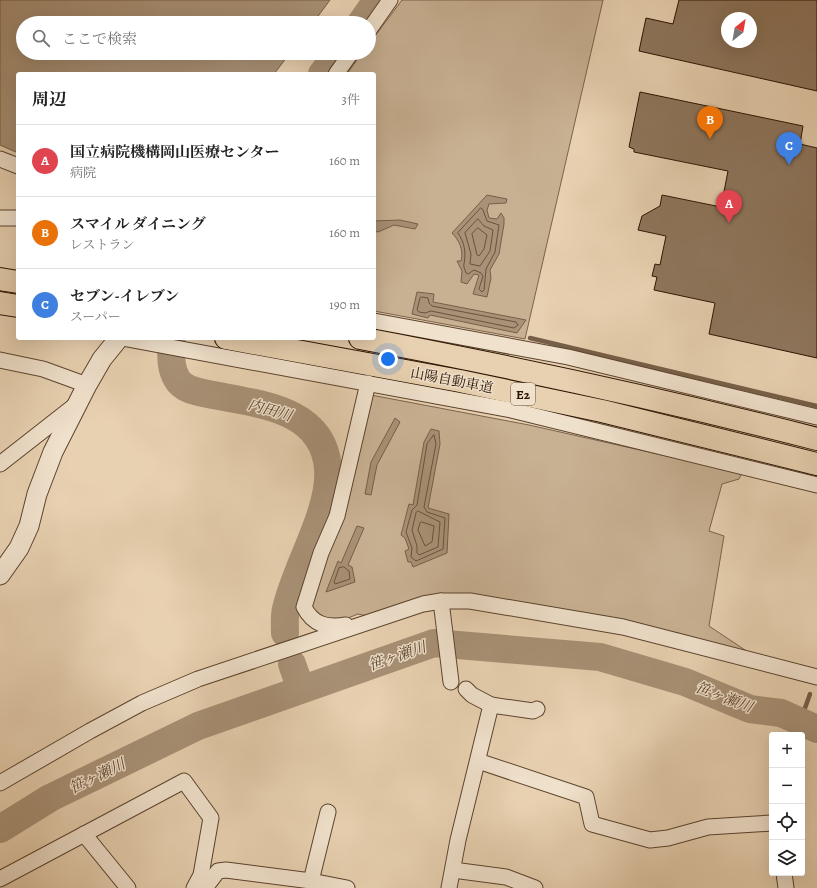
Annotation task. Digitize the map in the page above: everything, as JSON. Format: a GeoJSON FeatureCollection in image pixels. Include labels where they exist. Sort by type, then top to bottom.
{"type":"FeatureCollection","features":[{"type":"Feature","properties":{"kind":"highway"},"geometry":{"type":"LineString","coordinates":[[0,279],[16,282]]}},
{"type":"Feature","properties":{"kind":"highway"},"geometry":{"type":"LineString","coordinates":[[0,303],[16,306]]}},
{"type":"Feature","properties":{"kind":"highway","name":"山陽自動車道"},"geometry":{"type":"LineString","coordinates":[[237,340],[460,381],[587,408],[817,464]]}},
{"type":"Feature","properties":{"kind":"highway","name":"山陽自動車道"},"geometry":{"type":"LineString","coordinates":[[371,340],[466,358],[606,389],[735,418],[817,439]]}},
{"type":"Feature","properties":{"kind":"street"},"geometry":{"type":"LineString","coordinates":[[376,20],[390,0]]}},
{"type":"Feature","properties":{"kind":"street"},"geometry":{"type":"LineString","coordinates":[[337,72],[346,60]]}},
{"type":"Feature","properties":{"kind":"street"},"geometry":{"type":"LineString","coordinates":[[0,159],[16,165]]}},
{"type":"Feature","properties":{"kind":"street"},"geometry":{"type":"LineString","coordinates":[[0,218],[16,218]]}},
{"type":"Feature","properties":{"kind":"street"},"geometry":{"type":"LineString","coordinates":[[376,321],[568,357],[817,418]]}},
{"type":"Feature","properties":{"kind":"street"},"geometry":{"type":"LineString","coordinates":[[0,575],[19,548],[29,526],[37,494],[53,452],[102,359],[119,340]]}},
{"type":"Feature","properties":{"kind":"street"},"geometry":{"type":"LineString","coordinates":[[133,340],[511,410],[817,485]]}},
{"type":"Feature","properties":{"kind":"street"},"geometry":{"type":"LineString","coordinates":[[0,360],[43,369],[87,385]]}},
{"type":"Feature","properties":{"kind":"street"},"geometry":{"type":"LineString","coordinates":[[353,629],[350,624],[334,627],[323,626],[314,622],[304,607],[305,600],[322,553],[337,516],[368,383]]}},
{"type":"Feature","properties":{"kind":"street"},"geometry":{"type":"LineString","coordinates":[[0,464],[78,403]]}},
{"type":"Feature","properties":{"kind":"street"},"geometry":{"type":"LineString","coordinates":[[0,783],[116,717],[198,679],[353,629],[423,604],[470,601],[623,627],[817,677]]}},
{"type":"Feature","properties":{"kind":"street"},"geometry":{"type":"LineString","coordinates":[[441,603],[451,682]]}},
{"type":"Feature","properties":{"kind":"street"},"geometry":{"type":"LineString","coordinates":[[466,689],[472,695],[491,705],[533,711],[537,709]]}},
{"type":"Feature","properties":{"kind":"street"},"geometry":{"type":"LineString","coordinates":[[449,888],[458,840],[491,705]]}},
{"type":"Feature","properties":{"kind":"street"},"geometry":{"type":"LineString","coordinates":[[478,761],[586,797],[592,824],[650,840],[668,838],[708,827],[769,823]]}},
{"type":"Feature","properties":{"kind":"street"},"geometry":{"type":"LineString","coordinates":[[0,879],[184,781],[211,818],[201,874],[194,888]]}},
{"type":"Feature","properties":{"kind":"street"},"geometry":{"type":"LineString","coordinates":[[311,881],[328,812]]}},
{"type":"Feature","properties":{"kind":"street"},"geometry":{"type":"LineString","coordinates":[[84,834],[128,888]]}},
{"type":"Feature","properties":{"kind":"street"},"geometry":{"type":"LineString","coordinates":[[205,888],[218,870],[311,881],[347,888]]}},
{"type":"Feature","properties":{"kind":"street"},"geometry":{"type":"LineString","coordinates":[[453,870],[506,877],[535,888]]}},
{"type":"Feature","properties":{"kind":"street"},"geometry":{"type":"LineString","coordinates":[[784,876],[786,888]]}},
{"type":"Feature","properties":{"kind":"shaded area"},"geometry":{"type":"Polygon","coordinates":[[[402,0],[603,0],[525,339],[376,311],[376,72],[348,72],[357,60],[376,60],[376,35],[402,0]]]}},
{"type":"Feature","properties":{"kind":"shaded area"},"geometry":{"type":"Polygon","coordinates":[[[371,395],[529,425],[742,473],[739,479],[722,484],[709,531],[724,536],[709,626],[754,656],[678,633],[463,595],[372,617],[358,614],[338,622],[313,614],[310,596],[371,395]]]}},
{"type":"Feature","properties":{"kind":"water"},"geometry":{"type":"Polygon","coordinates":[[[0,0],[330,0],[318,16],[16,16],[16,60],[285,60],[276,72],[16,72],[16,152],[0,145],[0,0]]]}},
{"type":"Feature","properties":{"kind":"water"},"geometry":{"type":"Polygon","coordinates":[[[487,195],[507,199],[506,203],[489,204],[487,210],[489,218],[497,219],[501,213],[504,218],[504,224],[499,254],[490,270],[491,278],[487,297],[473,294],[479,275],[474,274],[467,284],[461,282],[462,271],[457,261],[461,261],[462,253],[459,242],[452,233],[487,195]]]}},
{"type":"Feature","properties":{"kind":"water"},"geometry":{"type":"Polygon","coordinates":[[[400,220],[418,224],[415,229],[394,225],[378,232],[376,232],[376,221],[400,220]]]}},
{"type":"Feature","properties":{"kind":"water"},"geometry":{"type":"Polygon","coordinates":[[[417,292],[434,294],[433,302],[526,320],[517,333],[430,315],[428,318],[412,314],[417,292]]]}},
{"type":"Feature","properties":{"kind":"water"},"geometry":{"type":"Polygon","coordinates":[[[395,418],[400,422],[377,465],[371,495],[365,494],[371,462],[395,418]]]}},
{"type":"Feature","properties":{"kind":"water"},"geometry":{"type":"Polygon","coordinates":[[[431,429],[439,431],[440,444],[428,508],[449,514],[447,553],[413,567],[411,562],[408,562],[405,551],[409,549],[405,538],[401,535],[409,504],[413,505],[424,442],[431,429]]]}},
{"type":"Feature","properties":{"kind":"water"},"geometry":{"type":"Polygon","coordinates":[[[357,526],[364,528],[348,565],[352,567],[355,582],[326,592],[338,561],[341,563],[357,526]]]}},
{"type":"Feature","properties":{"kind":"building"},"geometry":{"type":"Polygon","coordinates":[[[679,0],[817,0],[817,91],[639,51],[646,18],[673,24],[679,0]]]}},
{"type":"Feature","properties":{"kind":"building"},"geometry":{"type":"Polygon","coordinates":[[[640,92],[803,126],[800,144],[817,148],[817,358],[709,334],[715,303],[654,290],[657,277],[652,276],[655,264],[660,265],[666,236],[638,230],[642,216],[660,206],[662,195],[721,207],[728,171],[634,152],[634,149],[629,147],[640,92]]]}},
{"type":"Feature","properties":{"kind":"waterway","name":"内田川"},"geometry":{"type":"LineString","coordinates":[[366,16],[377,0]]}},
{"type":"Feature","properties":{"kind":"waterway","name":"内田川"},"geometry":{"type":"LineString","coordinates":[[324,72],[333,60]]}},
{"type":"Feature","properties":{"kind":"waterway"},"geometry":{"type":"LineString","coordinates":[[530,338],[817,406]]}},
{"type":"Feature","properties":{"kind":"waterway","name":"内田川"},"geometry":{"type":"LineString","coordinates":[[171,340],[171,359],[174,374],[183,386],[195,391],[246,401],[284,412],[300,420],[314,432],[323,448],[328,468],[328,484],[319,520],[297,575],[285,612],[285,633]]}},
{"type":"Feature","properties":{"kind":"waterway","name":"笹ヶ瀬川"},"geometry":{"type":"LineString","coordinates":[[0,829],[50,798],[198,726],[434,643],[600,657],[685,682],[750,709],[781,713],[817,729]]}},
{"type":"Feature","properties":{"kind":"waterway","name":"内田川"},"geometry":{"type":"LineString","coordinates":[[292,664],[301,689]]}},
{"type":"Feature","properties":{"kind":"waterway"},"geometry":{"type":"LineString","coordinates":[[800,722],[810,694]]}},
{"type":"Feature","properties":{"kind":"place","name":"スマイル ダイニング"},"geometry":{"type":"Point","coordinates":[710,139]}},
{"type":"Feature","properties":{"kind":"place","name":"セブン-イレブン"},"geometry":{"type":"Point","coordinates":[789,165]}},
{"type":"Feature","properties":{"kind":"place","name":"国立病院機構岡山医療センター"},"geometry":{"type":"Point","coordinates":[729,223]}}]}
